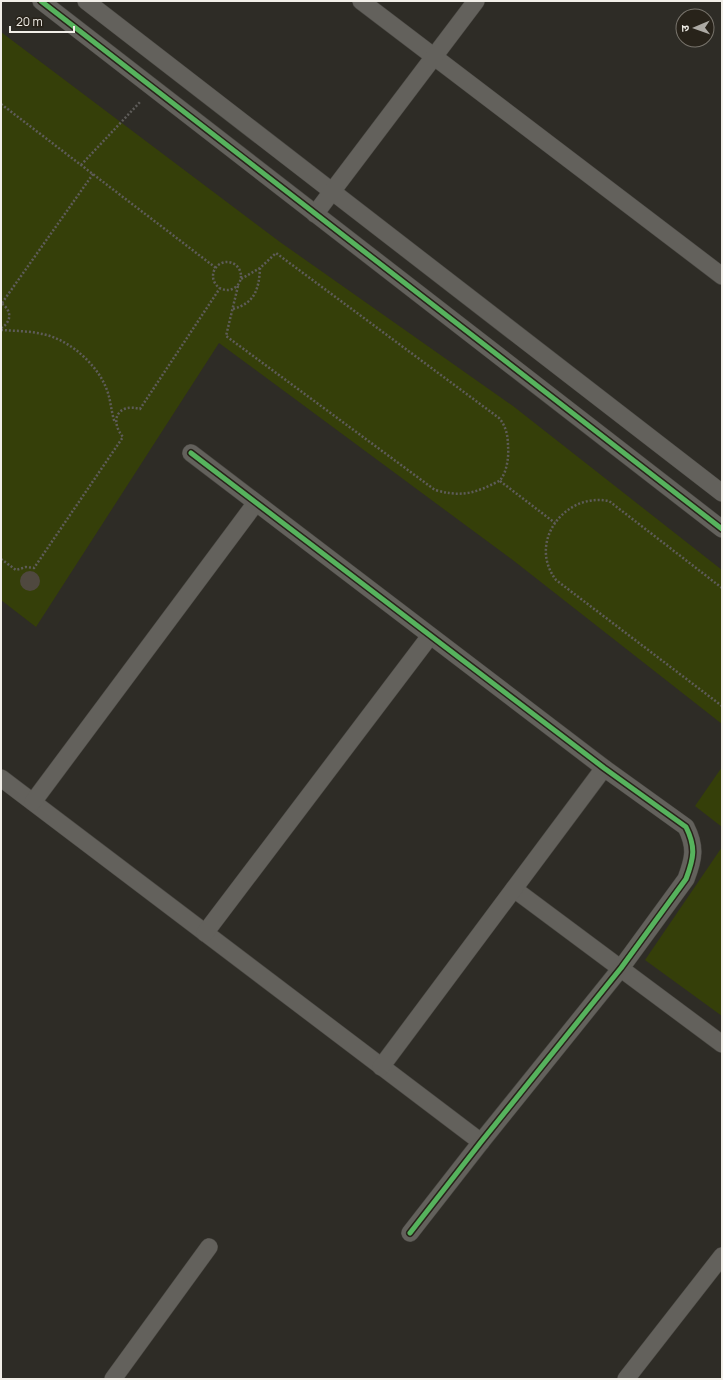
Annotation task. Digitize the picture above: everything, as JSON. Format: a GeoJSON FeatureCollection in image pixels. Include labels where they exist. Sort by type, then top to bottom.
{"type":"FeatureCollection","features":[{"type":"Feature","properties":{"kind":"street"},"geometry":{"type":"LineString","coordinates":[[41,1],[722,529]]}},
{"type":"Feature","properties":{"kind":"street"},"geometry":{"type":"LineString","coordinates":[[86,1],[722,493]]}},
{"type":"Feature","properties":{"kind":"street"},"geometry":{"type":"LineString","coordinates":[[361,1],[722,276]]}},
{"type":"Feature","properties":{"kind":"street"},"geometry":{"type":"LineString","coordinates":[[315,214],[476,1]]}},
{"type":"Feature","properties":{"kind":"street"},"geometry":{"type":"LineString","coordinates":[[190,453],[255,504],[604,768],[686,828],[693,842],[692,861],[686,879],[621,968],[410,1233]]}},
{"type":"Feature","properties":{"kind":"street"},"geometry":{"type":"LineString","coordinates":[[33,802],[255,504]]}},
{"type":"Feature","properties":{"kind":"street"},"geometry":{"type":"LineString","coordinates":[[205,933],[430,636]]}},
{"type":"Feature","properties":{"kind":"street"},"geometry":{"type":"LineString","coordinates":[[381,1067],[604,768]]}},
{"type":"Feature","properties":{"kind":"street"},"geometry":{"type":"LineString","coordinates":[[1,778],[481,1142]]}},
{"type":"Feature","properties":{"kind":"street"},"geometry":{"type":"LineString","coordinates":[[514,889],[722,1044]]}},
{"type":"Feature","properties":{"kind":"street"},"geometry":{"type":"LineString","coordinates":[[113,1379],[209,1247]]}},
{"type":"Feature","properties":{"kind":"street"},"geometry":{"type":"LineString","coordinates":[[626,1379],[722,1256]]}},
{"type":"Feature","properties":{"kind":"path"},"geometry":{"type":"LineString","coordinates":[[81,165],[153,88]]}},
{"type":"Feature","properties":{"kind":"path"},"geometry":{"type":"LineString","coordinates":[[1,104],[216,268]]}},
{"type":"Feature","properties":{"kind":"path"},"geometry":{"type":"LineString","coordinates":[[1,329],[6,326],[10,318],[8,309],[1,303],[93,174]]}},
{"type":"Feature","properties":{"kind":"path"},"geometry":{"type":"LineString","coordinates":[[238,286],[229,290],[220,288],[216,285],[213,276],[216,268],[223,262],[232,262],[240,268],[241,279],[226,336],[435,490],[447,494],[476,492],[500,480],[504,474],[509,454],[507,432],[504,423],[499,418],[276,253],[260,268],[241,279]]}},
{"type":"Feature","properties":{"kind":"path"},"geometry":{"type":"LineString","coordinates":[[233,309],[248,303],[257,292],[260,268]]}},
{"type":"Feature","properties":{"kind":"path"},"geometry":{"type":"LineString","coordinates":[[116,426],[116,419],[121,410],[131,407],[140,409],[220,288]]}},
{"type":"Feature","properties":{"kind":"path"},"geometry":{"type":"LineString","coordinates":[[1,329],[49,336],[69,346],[87,360],[107,390],[116,426],[123,437],[34,568],[26,567],[16,570],[1,559]]}},
{"type":"Feature","properties":{"kind":"path"},"geometry":{"type":"LineString","coordinates":[[500,480],[555,523]]}},
{"type":"Feature","properties":{"kind":"path"},"geometry":{"type":"LineString","coordinates":[[722,588],[609,502],[591,500],[579,502],[570,508],[555,523],[549,532],[547,549],[551,574],[556,580],[722,706]]}},
{"type":"Feature","properties":{"kind":"green space"},"geometry":{"type":"Polygon","coordinates":[[[1,32],[280,242],[513,406],[722,570],[722,724],[514,561],[219,343],[36,627],[1,600],[1,32]]]}},
{"type":"Feature","properties":{"kind":"green space"},"geometry":{"type":"Polygon","coordinates":[[[722,767],[722,827],[695,806],[722,767]]]}},
{"type":"Feature","properties":{"kind":"green space"},"geometry":{"type":"Polygon","coordinates":[[[722,847],[722,1016],[645,960],[722,847]]]}},
{"type":"Feature","properties":{"kind":"building"},"geometry":{"type":"Polygon","coordinates":[[[30,571],[37,574],[40,581],[37,588],[30,591],[23,588],[20,581],[23,574],[30,571]]]}},
{"type":"Feature","properties":{"kind":"cycle path"},"geometry":{"type":"LineString","coordinates":[[41,1],[722,529]]}},
{"type":"Feature","properties":{"kind":"cycle path"},"geometry":{"type":"LineString","coordinates":[[191,453],[604,768],[686,827],[693,847],[691,865],[686,879],[621,968],[410,1233]]}}]}
